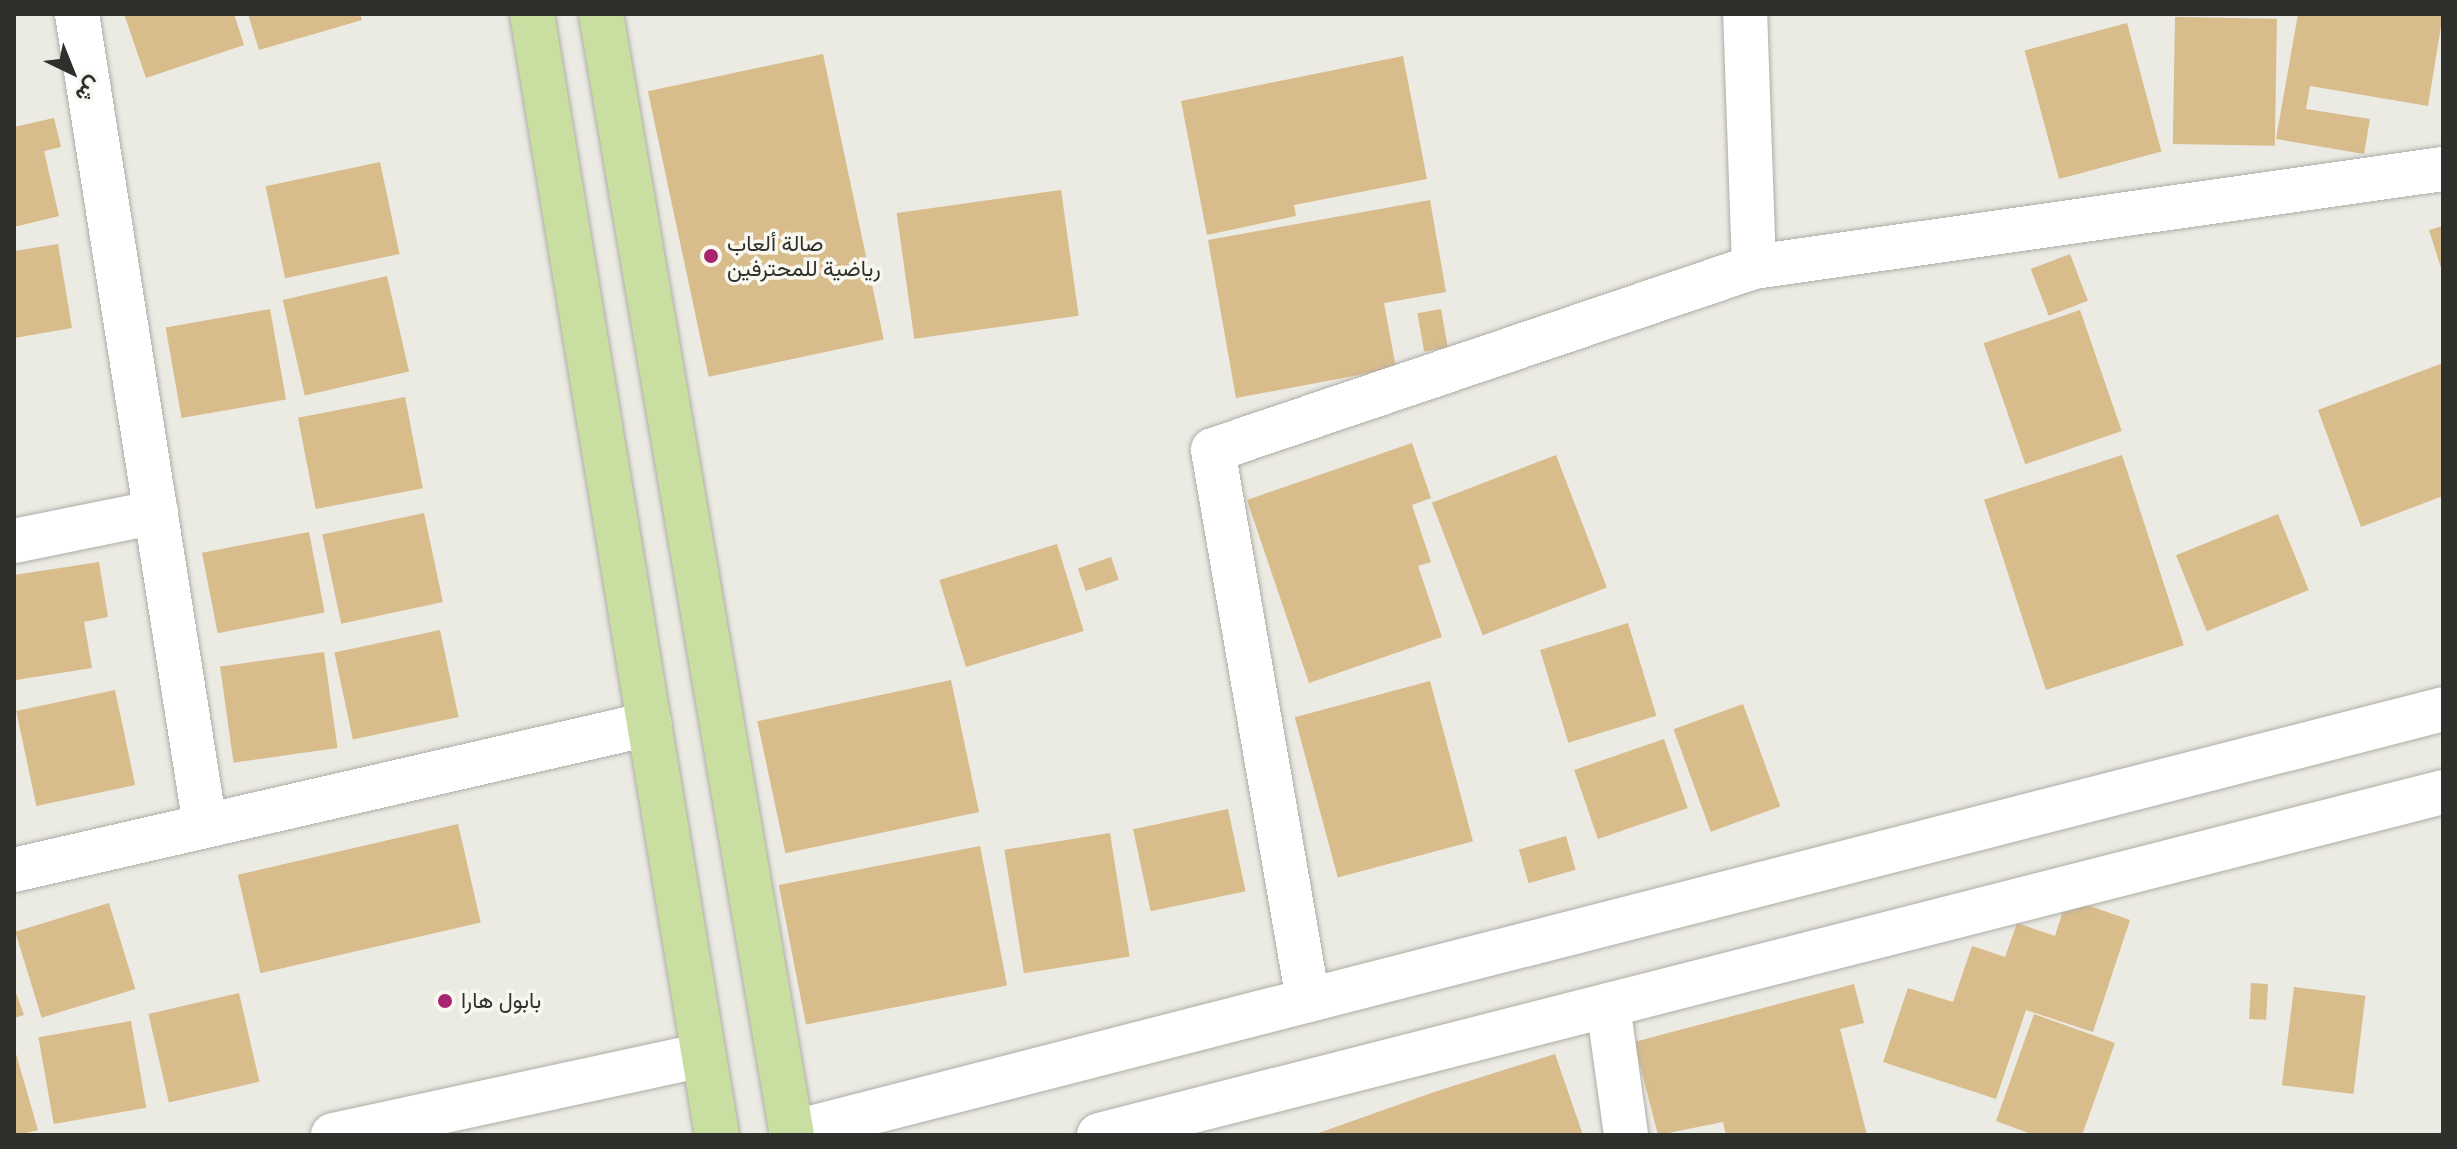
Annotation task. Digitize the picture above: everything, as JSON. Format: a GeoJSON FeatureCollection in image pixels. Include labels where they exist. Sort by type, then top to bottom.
{"type":"FeatureCollection","features":[{"type":"Feature","properties":{"kind":"main road"},"geometry":{"type":"LineString","coordinates":[[532,14],[717,1135]]}},
{"type":"Feature","properties":{"kind":"main road"},"geometry":{"type":"LineString","coordinates":[[601,14],[792,1134]]}},
{"type":"Feature","properties":{"kind":"street"},"geometry":{"type":"LineString","coordinates":[[77,14],[205,826]]}},
{"type":"Feature","properties":{"kind":"street"},"geometry":{"type":"LineString","coordinates":[[1745,14],[1754,267]]}},
{"type":"Feature","properties":{"kind":"street"},"geometry":{"type":"LineString","coordinates":[[1308,1000],[1213,450],[1754,267],[2443,169]]}},
{"type":"Feature","properties":{"kind":"street"},"geometry":{"type":"LineString","coordinates":[[14,541],[156,512]]}},
{"type":"Feature","properties":{"kind":"street"},"geometry":{"type":"LineString","coordinates":[[792,1134],[2443,709]]}},
{"type":"Feature","properties":{"kind":"street"},"geometry":{"type":"LineString","coordinates":[[14,870],[649,724]]}},
{"type":"Feature","properties":{"kind":"street"},"geometry":{"type":"LineString","coordinates":[[1099,1135],[2443,792]]}},
{"type":"Feature","properties":{"kind":"street"},"geometry":{"type":"LineString","coordinates":[[1608,1005],[1626,1135]]}},
{"type":"Feature","properties":{"kind":"street"},"geometry":{"type":"LineString","coordinates":[[333,1135],[703,1055]]}},
{"type":"Feature","properties":{"kind":"building"},"geometry":{"type":"Polygon","coordinates":[[[124,14],[234,14],[244,45],[146,78],[124,14]]]}},
{"type":"Feature","properties":{"kind":"building"},"geometry":{"type":"Polygon","coordinates":[[[248,14],[360,14],[362,20],[259,50],[248,14]]]}},
{"type":"Feature","properties":{"kind":"building"},"geometry":{"type":"Polygon","coordinates":[[[2298,14],[2443,14],[2428,106],[2310,86],[2306,109],[2370,119],[2364,154],[2276,139],[2298,14]]]}},
{"type":"Feature","properties":{"kind":"building"},"geometry":{"type":"Polygon","coordinates":[[[2175,17],[2277,19],[2275,146],[2173,144],[2175,17]]]}},
{"type":"Feature","properties":{"kind":"building"},"geometry":{"type":"Polygon","coordinates":[[[2127,23],[2161,151],[2059,179],[2025,50],[2127,23]]]}},
{"type":"Feature","properties":{"kind":"building"},"geometry":{"type":"Polygon","coordinates":[[[823,54],[884,340],[709,377],[648,91],[823,54]]]}},
{"type":"Feature","properties":{"kind":"building"},"geometry":{"type":"Polygon","coordinates":[[[1403,56],[1427,179],[1294,205],[1296,216],[1207,235],[1181,101],[1403,56]]]}},
{"type":"Feature","properties":{"kind":"building"},"geometry":{"type":"Polygon","coordinates":[[[54,118],[61,147],[44,151],[59,216],[14,227],[14,127],[54,118]]]}},
{"type":"Feature","properties":{"kind":"building"},"geometry":{"type":"Polygon","coordinates":[[[380,162],[400,254],[285,278],[266,186],[380,162]]]}},
{"type":"Feature","properties":{"kind":"building"},"geometry":{"type":"Polygon","coordinates":[[[1061,190],[1079,316],[914,339],[897,213],[1061,190]]]}},
{"type":"Feature","properties":{"kind":"building"},"geometry":{"type":"Polygon","coordinates":[[[1430,200],[1446,292],[1384,303],[1396,368],[1236,398],[1208,240],[1430,200]]]}},
{"type":"Feature","properties":{"kind":"building"},"geometry":{"type":"Polygon","coordinates":[[[2443,226],[2443,271],[2442,271],[2429,230],[2443,226]]]}},
{"type":"Feature","properties":{"kind":"building"},"geometry":{"type":"Polygon","coordinates":[[[58,244],[72,328],[14,338],[14,251],[58,244]]]}},
{"type":"Feature","properties":{"kind":"building"},"geometry":{"type":"Polygon","coordinates":[[[2070,254],[2088,301],[2049,316],[2031,269],[2070,254]]]}},
{"type":"Feature","properties":{"kind":"building"},"geometry":{"type":"Polygon","coordinates":[[[387,276],[409,371],[305,396],[283,300],[387,276]]]}},
{"type":"Feature","properties":{"kind":"building"},"geometry":{"type":"Polygon","coordinates":[[[270,309],[286,400],[182,418],[166,327],[270,309]]]}},
{"type":"Feature","properties":{"kind":"building"},"geometry":{"type":"Polygon","coordinates":[[[1441,309],[1448,347],[1424,352],[1417,313],[1441,309]]]}},
{"type":"Feature","properties":{"kind":"building"},"geometry":{"type":"Polygon","coordinates":[[[2080,310],[2122,431],[2025,464],[1984,343],[2080,310]]]}},
{"type":"Feature","properties":{"kind":"building"},"geometry":{"type":"Polygon","coordinates":[[[2443,363],[2443,496],[2361,527],[2318,410],[2443,363]]]}},
{"type":"Feature","properties":{"kind":"building"},"geometry":{"type":"Polygon","coordinates":[[[405,397],[423,488],[316,509],[298,418],[405,397]]]}},
{"type":"Feature","properties":{"kind":"building"},"geometry":{"type":"Polygon","coordinates":[[[1412,443],[1431,498],[1412,505],[1431,562],[1418,566],[1442,637],[1309,683],[1247,500],[1412,443]]]}},
{"type":"Feature","properties":{"kind":"building"},"geometry":{"type":"Polygon","coordinates":[[[1556,455],[1607,588],[1483,635],[1432,503],[1556,455]]]}},
{"type":"Feature","properties":{"kind":"building"},"geometry":{"type":"Polygon","coordinates":[[[2122,455],[2184,645],[2046,690],[1984,500],[2122,455]]]}},
{"type":"Feature","properties":{"kind":"building"},"geometry":{"type":"Polygon","coordinates":[[[424,513],[443,602],[341,624],[322,535],[424,513]]]}},
{"type":"Feature","properties":{"kind":"building"},"geometry":{"type":"Polygon","coordinates":[[[2278,514],[2309,590],[2207,631],[2176,555],[2278,514]]]}},
{"type":"Feature","properties":{"kind":"building"},"geometry":{"type":"Polygon","coordinates":[[[309,532],[325,612],[218,633],[202,553],[309,532]]]}},
{"type":"Feature","properties":{"kind":"building"},"geometry":{"type":"Polygon","coordinates":[[[1057,544],[1084,631],[966,667],[939,580],[1057,544]]]}},
{"type":"Feature","properties":{"kind":"building"},"geometry":{"type":"Polygon","coordinates":[[[1111,557],[1119,580],[1086,591],[1078,568],[1111,557]]]}},
{"type":"Feature","properties":{"kind":"building"},"geometry":{"type":"Polygon","coordinates":[[[99,562],[108,617],[84,622],[92,668],[16,680],[14,575],[99,562]]]}},
{"type":"Feature","properties":{"kind":"building"},"geometry":{"type":"Polygon","coordinates":[[[1628,623],[1656,716],[1568,743],[1540,650],[1628,623]]]}},
{"type":"Feature","properties":{"kind":"building"},"geometry":{"type":"Polygon","coordinates":[[[440,630],[459,717],[353,740],[334,652],[440,630]]]}},
{"type":"Feature","properties":{"kind":"building"},"geometry":{"type":"Polygon","coordinates":[[[324,652],[337,748],[234,763],[220,667],[324,652]]]}},
{"type":"Feature","properties":{"kind":"building"},"geometry":{"type":"Polygon","coordinates":[[[951,680],[979,812],[785,853],[757,721],[951,680]]]}},
{"type":"Feature","properties":{"kind":"building"},"geometry":{"type":"Polygon","coordinates":[[[1430,681],[1473,841],[1338,878],[1295,717],[1430,681]]]}},
{"type":"Feature","properties":{"kind":"building"},"geometry":{"type":"Polygon","coordinates":[[[115,690],[135,785],[36,806],[16,711],[115,690]]]}},
{"type":"Feature","properties":{"kind":"building"},"geometry":{"type":"Polygon","coordinates":[[[1743,704],[1780,806],[1711,832],[1673,729],[1743,704]]]}},
{"type":"Feature","properties":{"kind":"building"},"geometry":{"type":"Polygon","coordinates":[[[1664,739],[1688,808],[1598,839],[1574,770],[1664,739]]]}},
{"type":"Feature","properties":{"kind":"building"},"geometry":{"type":"Polygon","coordinates":[[[1228,809],[1245,891],[1151,911],[1133,829],[1228,809]]]}},
{"type":"Feature","properties":{"kind":"building"},"geometry":{"type":"Polygon","coordinates":[[[458,824],[481,922],[261,973],[238,875],[458,824]]]}},
{"type":"Feature","properties":{"kind":"building"},"geometry":{"type":"Polygon","coordinates":[[[1110,833],[1130,956],[1024,973],[1004,850],[1110,833]]]}},
{"type":"Feature","properties":{"kind":"building"},"geometry":{"type":"Polygon","coordinates":[[[1566,836],[1576,870],[1529,883],[1519,850],[1566,836]]]}},
{"type":"Feature","properties":{"kind":"building"},"geometry":{"type":"Polygon","coordinates":[[[980,846],[1007,985],[806,1025],[779,885],[980,846]]]}},
{"type":"Feature","properties":{"kind":"building"},"geometry":{"type":"Polygon","coordinates":[[[2067,898],[2130,920],[2093,1032],[2026,1010],[1996,1099],[1883,1062],[1908,988],[1953,1002],[1972,946],[2005,957],[2017,923],[2055,936],[2067,898]]]}},
{"type":"Feature","properties":{"kind":"building"},"geometry":{"type":"Polygon","coordinates":[[[109,903],[135,989],[42,1018],[15,932],[109,903]]]}},
{"type":"Feature","properties":{"kind":"building"},"geometry":{"type":"Polygon","coordinates":[[[2251,983],[2268,984],[2266,1020],[2249,1019],[2251,983]]]}},
{"type":"Feature","properties":{"kind":"building"},"geometry":{"type":"Polygon","coordinates":[[[1854,984],[1864,1023],[1840,1029],[1867,1135],[1726,1135],[1723,1122],[1658,1135],[1634,1042],[1854,984]]]}},
{"type":"Feature","properties":{"kind":"building"},"geometry":{"type":"Polygon","coordinates":[[[14,987],[24,1015],[14,1018],[14,987]]]}},
{"type":"Feature","properties":{"kind":"building"},"geometry":{"type":"Polygon","coordinates":[[[2294,987],[2365,996],[2353,1094],[2282,1085],[2294,987]]]}},
{"type":"Feature","properties":{"kind":"building"},"geometry":{"type":"Polygon","coordinates":[[[239,993],[259,1082],[169,1103],[148,1014],[239,993]]]}},
{"type":"Feature","properties":{"kind":"building"},"geometry":{"type":"Polygon","coordinates":[[[2034,1014],[2115,1043],[2082,1135],[2034,1135],[1996,1121],[2034,1014]]]}},
{"type":"Feature","properties":{"kind":"building"},"geometry":{"type":"Polygon","coordinates":[[[131,1021],[146,1108],[54,1124],[38,1037],[131,1021]]]}},
{"type":"Feature","properties":{"kind":"building"},"geometry":{"type":"Polygon","coordinates":[[[14,1047],[38,1130],[18,1135],[14,1135],[14,1047]]]}},
{"type":"Feature","properties":{"kind":"building"},"geometry":{"type":"Polygon","coordinates":[[[1555,1054],[1583,1135],[1313,1135],[1437,1091],[1555,1054]]]}},
{"type":"Feature","properties":{"kind":"place","name":"صالة ألعاب رياضية للمحترفين"},"geometry":{"type":"Point","coordinates":[711,256]}},
{"type":"Feature","properties":{"kind":"place","name":"بابول هارا"},"geometry":{"type":"Point","coordinates":[445,1001]}}]}
